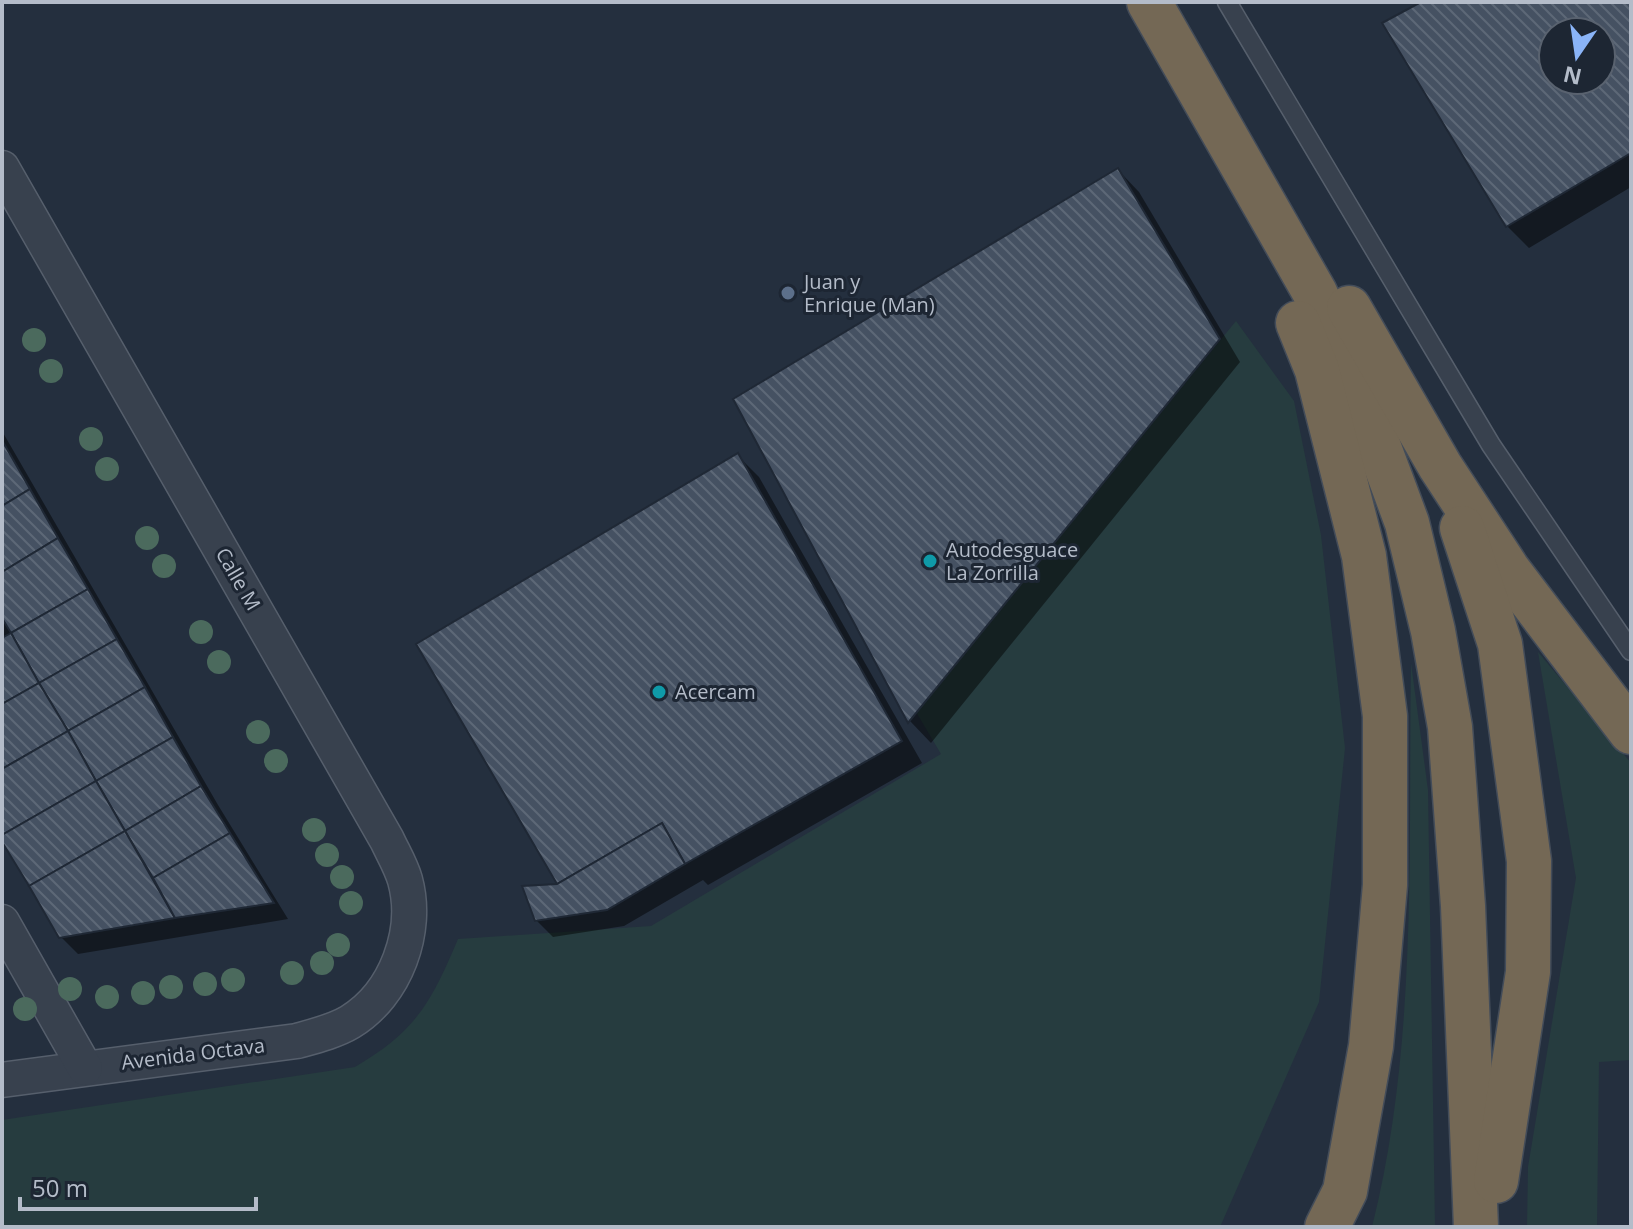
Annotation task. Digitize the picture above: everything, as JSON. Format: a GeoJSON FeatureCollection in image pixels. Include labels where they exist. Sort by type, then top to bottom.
{"type":"FeatureCollection","features":[{"type":"Feature","properties":{"kind":"highway"},"geometry":{"type":"LineString","coordinates":[[1149,2],[1226,142],[1315,293],[1352,374],[1407,523],[1433,631],[1450,727],[1458,814],[1476,1227]]}},
{"type":"Feature","properties":{"kind":"highway"},"geometry":{"type":"LineString","coordinates":[[1171,2],[1440,466],[1508,570],[1631,732]]}},
{"type":"Feature","properties":{"kind":"highway"},"geometry":{"type":"LineString","coordinates":[[1226,142],[1317,370],[1364,556],[1385,716],[1385,885],[1371,1046],[1345,1191],[1327,1227]]}},
{"type":"Feature","properties":{"kind":"highway"},"geometry":{"type":"LineString","coordinates":[[1440,466],[1500,644],[1529,861],[1528,972],[1501,1132],[1495,1227]]}},
{"type":"Feature","properties":{"kind":"street","name":"Calle M"},"geometry":{"type":"LineString","coordinates":[[2,168],[399,866],[410,914],[404,949],[393,976],[375,1001]]}},
{"type":"Feature","properties":{"kind":"street"},"geometry":{"type":"LineString","coordinates":[[2,922],[85,1068]]}},
{"type":"Feature","properties":{"kind":"street","name":"Avenida Octava"},"geometry":{"type":"LineString","coordinates":[[2,1080],[297,1041],[351,1022],[375,1001]]}},
{"type":"Feature","properties":{"kind":"lane"},"geometry":{"type":"LineString","coordinates":[[1227,2],[1491,445],[1631,651]]}},
{"type":"Feature","properties":{"kind":"green space"},"geometry":{"type":"Polygon","coordinates":[[[1236,321],[1294,401],[1321,535],[1345,748],[1319,1002],[1220,1227],[2,1227],[2,1120],[355,1067],[393,1041],[419,1014],[439,981],[458,939],[651,926],[941,754],[916,712],[1236,321]]]}},
{"type":"Feature","properties":{"kind":"green space"},"geometry":{"type":"Polygon","coordinates":[[[1538,652],[1631,763],[1631,1060],[1599,1062],[1597,1227],[1527,1227],[1528,1167],[1576,878],[1538,652]]]}},
{"type":"Feature","properties":{"kind":"green space"},"geometry":{"type":"Polygon","coordinates":[[[1411,663],[1428,790],[1435,1227],[1372,1227],[1387,1158],[1404,1017],[1408,946],[1411,663]]]}},
{"type":"Feature","properties":{"kind":"building"},"geometry":{"type":"Polygon","coordinates":[[[1421,2],[1631,2],[1631,153],[1506,227],[1382,23],[1421,2]]]}},
{"type":"Feature","properties":{"kind":"building","name":"Autodesguace La Zorrilla"},"geometry":{"type":"Polygon","coordinates":[[[1118,168],[1220,339],[908,723],[733,399],[1118,168]]]}},
{"type":"Feature","properties":{"kind":"building"},"geometry":{"type":"Polygon","coordinates":[[[2,443],[30,489],[2,506],[2,443]]]}},
{"type":"Feature","properties":{"kind":"building","name":"Acercam"},"geometry":{"type":"Polygon","coordinates":[[[738,453],[902,741],[685,864],[662,823],[557,884],[416,644],[738,453]]]}},
{"type":"Feature","properties":{"kind":"building"},"geometry":{"type":"Polygon","coordinates":[[[30,489],[58,538],[2,572],[2,506],[30,489]]]}},
{"type":"Feature","properties":{"kind":"building"},"geometry":{"type":"Polygon","coordinates":[[[58,538],[88,589],[11,633],[2,618],[2,572],[58,538]]]}},
{"type":"Feature","properties":{"kind":"building"},"geometry":{"type":"Polygon","coordinates":[[[88,589],[117,639],[39,683],[11,633],[88,589]]]}},
{"type":"Feature","properties":{"kind":"building"},"geometry":{"type":"Polygon","coordinates":[[[11,633],[39,683],[2,704],[2,638],[11,633]]]}},
{"type":"Feature","properties":{"kind":"building"},"geometry":{"type":"Polygon","coordinates":[[[117,639],[145,687],[68,731],[39,683],[117,639]]]}},
{"type":"Feature","properties":{"kind":"building"},"geometry":{"type":"Polygon","coordinates":[[[39,683],[68,731],[2,769],[2,704],[39,683]]]}},
{"type":"Feature","properties":{"kind":"building"},"geometry":{"type":"Polygon","coordinates":[[[145,687],[173,737],[96,781],[68,731],[145,687]]]}},
{"type":"Feature","properties":{"kind":"building"},"geometry":{"type":"Polygon","coordinates":[[[68,731],[96,781],[2,835],[2,769],[68,731]]]}},
{"type":"Feature","properties":{"kind":"building"},"geometry":{"type":"Polygon","coordinates":[[[173,737],[201,786],[125,831],[96,781],[173,737]]]}},
{"type":"Feature","properties":{"kind":"building"},"geometry":{"type":"Polygon","coordinates":[[[96,781],[125,831],[29,886],[2,842],[2,835],[96,781]]]}},
{"type":"Feature","properties":{"kind":"building"},"geometry":{"type":"Polygon","coordinates":[[[201,786],[230,833],[153,878],[125,831],[201,786]]]}},
{"type":"Feature","properties":{"kind":"building"},"geometry":{"type":"Polygon","coordinates":[[[662,823],[685,864],[607,910],[535,921],[522,886],[557,884],[662,823]]]}},
{"type":"Feature","properties":{"kind":"building"},"geometry":{"type":"Polygon","coordinates":[[[125,831],[175,918],[59,938],[29,886],[125,831]]]}},
{"type":"Feature","properties":{"kind":"building"},"geometry":{"type":"Polygon","coordinates":[[[230,833],[274,903],[175,918],[153,878],[230,833]]]}},
{"type":"Feature","properties":{"kind":"place","name":"Juan y Enrique (Man)"},"geometry":{"type":"Point","coordinates":[788,293]}},
{"type":"Feature","properties":{"kind":"place","name":"Autodesguace La Zorrilla"},"geometry":{"type":"Point","coordinates":[930,561]}},
{"type":"Feature","properties":{"kind":"place","name":"Acercam"},"geometry":{"type":"Point","coordinates":[659,692]}}]}
